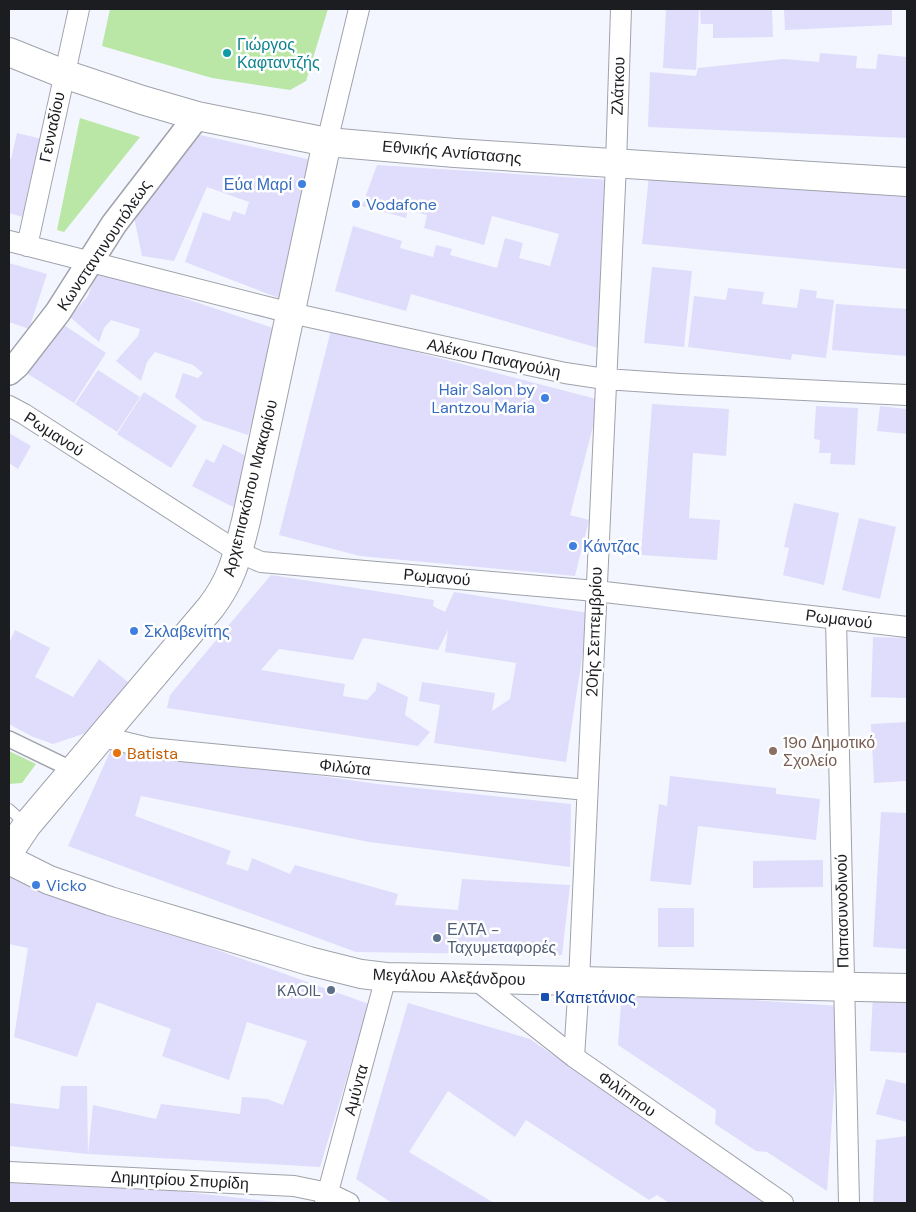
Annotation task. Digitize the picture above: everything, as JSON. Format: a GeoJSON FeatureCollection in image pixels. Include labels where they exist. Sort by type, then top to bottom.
{"type":"FeatureCollection","features":[{"type":"Feature","properties":{"kind":"main road","name":"Εθνικής Αντίστασης"},"geometry":{"type":"LineString","coordinates":[[9,52],[64,74],[197,116],[327,142],[455,153],[907,182]]}},
{"type":"Feature","properties":{"kind":"main road","name":"Αρχιεπισκόπου Μακαρίου"},"geometry":{"type":"LineString","coordinates":[[9,852],[15,820],[73,770],[103,737],[224,590],[230,578],[238,552],[327,142]]}},
{"type":"Feature","properties":{"kind":"main road","name":"Μεγάλου Αλεξάνδρου"},"geometry":{"type":"LineString","coordinates":[[9,860],[108,906],[308,961],[386,977],[907,988]]}},
{"type":"Feature","properties":{"kind":"street","name":"Γενναδίου"},"geometry":{"type":"LineString","coordinates":[[18,244],[64,74],[79,9]]}},
{"type":"Feature","properties":{"kind":"street"},"geometry":{"type":"LineString","coordinates":[[327,142],[359,9]]}},
{"type":"Feature","properties":{"kind":"street","name":"Ζλάτκου"},"geometry":{"type":"LineString","coordinates":[[616,164],[621,9]]}},
{"type":"Feature","properties":{"kind":"street","name":"Κωνσταντινουπόλεως"},"geometry":{"type":"LineString","coordinates":[[9,372],[17,365],[58,312],[114,224],[197,116]]}},
{"type":"Feature","properties":{"kind":"street","name":"20ής Σεπτεμβρίου"},"geometry":{"type":"LineString","coordinates":[[574,1057],[616,164]]}},
{"type":"Feature","properties":{"kind":"street","name":"Αλέκου Παναγούλη"},"geometry":{"type":"LineString","coordinates":[[18,244],[291,313],[538,368],[605,379],[907,395]]}},
{"type":"Feature","properties":{"kind":"street","name":"Ρωμανού"},"geometry":{"type":"LineString","coordinates":[[9,406],[251,559],[272,564],[596,591],[907,627]]}},
{"type":"Feature","properties":{"kind":"street","name":"Παπασυνοδινού"},"geometry":{"type":"LineString","coordinates":[[836,619],[849,1203]]}},
{"type":"Feature","properties":{"kind":"street","name":"Φιλώτα"},"geometry":{"type":"LineString","coordinates":[[103,737],[149,748],[587,790]]}},
{"type":"Feature","properties":{"kind":"street"},"geometry":{"type":"LineString","coordinates":[[9,739],[73,770]]}},
{"type":"Feature","properties":{"kind":"street","name":"Αμύντα"},"geometry":{"type":"LineString","coordinates":[[327,1198],[386,977]]}},
{"type":"Feature","properties":{"kind":"street","name":"Φιλίππου"},"geometry":{"type":"LineString","coordinates":[[475,979],[574,1057],[784,1203]]}},
{"type":"Feature","properties":{"kind":"street","name":"Δημητρίου Σπυρίδη"},"geometry":{"type":"LineString","coordinates":[[9,1172],[262,1183],[294,1186],[327,1198],[349,1203]]}},
{"type":"Feature","properties":{"kind":"green space"},"geometry":{"type":"Polygon","coordinates":[[[110,9],[328,9],[306,81],[290,90],[212,78],[102,46],[110,9]]]}},
{"type":"Feature","properties":{"kind":"green space"},"geometry":{"type":"Polygon","coordinates":[[[80,118],[140,137],[64,232],[57,230],[80,118]]]}},
{"type":"Feature","properties":{"kind":"green space"},"geometry":{"type":"Polygon","coordinates":[[[9,751],[36,764],[22,783],[9,784],[9,751]]]}},
{"type":"Feature","properties":{"kind":"building"},"geometry":{"type":"Polygon","coordinates":[[[666,9],[699,9],[696,70],[663,68],[666,9]]]}},
{"type":"Feature","properties":{"kind":"building"},"geometry":{"type":"Polygon","coordinates":[[[700,9],[772,9],[773,37],[713,38],[713,24],[701,24],[700,9]]]}},
{"type":"Feature","properties":{"kind":"building"},"geometry":{"type":"Polygon","coordinates":[[[784,9],[892,9],[892,25],[785,30],[784,9]]]}},
{"type":"Feature","properties":{"kind":"building"},"geometry":{"type":"Polygon","coordinates":[[[820,53],[857,56],[856,68],[876,69],[878,54],[907,57],[907,138],[648,127],[650,72],[696,76],[698,68],[784,59],[819,62],[820,53]]]}},
{"type":"Feature","properties":{"kind":"building"},"geometry":{"type":"Polygon","coordinates":[[[17,133],[46,140],[26,218],[9,213],[9,158],[11,159],[17,133]]]}},
{"type":"Feature","properties":{"kind":"building"},"geometry":{"type":"Polygon","coordinates":[[[200,135],[316,161],[284,300],[185,262],[203,212],[230,221],[233,211],[245,215],[249,202],[207,187],[174,261],[142,256],[134,217],[200,135]]]}},
{"type":"Feature","properties":{"kind":"building"},"geometry":{"type":"Polygon","coordinates":[[[377,165],[610,180],[598,348],[411,294],[406,311],[335,291],[353,226],[402,241],[400,248],[433,257],[436,245],[452,249],[450,255],[497,268],[505,238],[523,243],[519,258],[550,266],[559,234],[492,216],[484,245],[424,228],[427,215],[408,210],[406,218],[362,206],[377,165]]]}},
{"type":"Feature","properties":{"kind":"building"},"geometry":{"type":"Polygon","coordinates":[[[649,175],[907,195],[907,269],[642,244],[649,175]]]}},
{"type":"Feature","properties":{"kind":"building"},"geometry":{"type":"Polygon","coordinates":[[[9,263],[47,274],[29,329],[9,322],[9,263]]]}},
{"type":"Feature","properties":{"kind":"building"},"geometry":{"type":"Polygon","coordinates":[[[652,267],[692,271],[684,347],[644,343],[652,267]]]}},
{"type":"Feature","properties":{"kind":"building"},"geometry":{"type":"Polygon","coordinates":[[[97,269],[282,331],[248,435],[203,420],[175,397],[183,373],[198,378],[203,373],[193,365],[155,352],[147,362],[141,381],[116,361],[138,336],[140,329],[111,320],[104,328],[99,342],[70,317],[88,296],[97,269]]]}},
{"type":"Feature","properties":{"kind":"building"},"geometry":{"type":"Polygon","coordinates":[[[728,288],[764,292],[762,304],[797,308],[800,289],[817,291],[816,298],[834,300],[826,358],[792,354],[791,360],[688,347],[694,296],[726,300],[728,288]]]}},
{"type":"Feature","properties":{"kind":"building"},"geometry":{"type":"Polygon","coordinates":[[[836,304],[907,309],[907,356],[832,350],[836,304]]]}},
{"type":"Feature","properties":{"kind":"building"},"geometry":{"type":"Polygon","coordinates":[[[61,323],[106,353],[74,403],[28,374],[61,323]]]}},
{"type":"Feature","properties":{"kind":"building"},"geometry":{"type":"Polygon","coordinates":[[[331,330],[600,400],[570,515],[589,520],[575,576],[360,556],[279,535],[331,330]]]}},
{"type":"Feature","properties":{"kind":"building"},"geometry":{"type":"Polygon","coordinates":[[[98,370],[140,397],[117,432],[75,404],[98,370]]]}},
{"type":"Feature","properties":{"kind":"building"},"geometry":{"type":"Polygon","coordinates":[[[144,392],[197,426],[171,468],[117,434],[144,392]]]}},
{"type":"Feature","properties":{"kind":"building"},"geometry":{"type":"Polygon","coordinates":[[[652,404],[729,409],[726,456],[693,453],[689,518],[720,520],[717,560],[641,555],[652,404]]]}},
{"type":"Feature","properties":{"kind":"building"},"geometry":{"type":"Polygon","coordinates":[[[816,406],[858,408],[855,465],[830,464],[831,453],[819,453],[820,440],[814,439],[816,406]]]}},
{"type":"Feature","properties":{"kind":"building"},"geometry":{"type":"Polygon","coordinates":[[[880,406],[907,409],[907,434],[877,431],[880,406]]]}},
{"type":"Feature","properties":{"kind":"building"},"geometry":{"type":"Polygon","coordinates":[[[9,433],[31,446],[18,469],[9,463],[9,433]]]}},
{"type":"Feature","properties":{"kind":"building"},"geometry":{"type":"Polygon","coordinates":[[[223,444],[256,461],[233,507],[192,486],[206,459],[214,463],[223,444]]]}},
{"type":"Feature","properties":{"kind":"building"},"geometry":{"type":"Polygon","coordinates":[[[794,503],[839,513],[824,585],[783,575],[789,548],[784,547],[794,503]]]}},
{"type":"Feature","properties":{"kind":"building"},"geometry":{"type":"Polygon","coordinates":[[[859,518],[896,527],[880,599],[842,590],[859,518]]]}},
{"type":"Feature","properties":{"kind":"building"},"geometry":{"type":"Polygon","coordinates":[[[271,575],[434,600],[433,606],[445,612],[454,592],[589,613],[566,762],[434,743],[440,705],[419,701],[422,682],[495,693],[492,711],[510,699],[516,663],[445,652],[448,630],[438,650],[363,638],[353,660],[279,649],[261,670],[345,684],[343,696],[367,700],[376,690],[377,682],[408,697],[405,715],[430,732],[418,746],[167,708],[170,695],[271,575]]]}},
{"type":"Feature","properties":{"kind":"building"},"geometry":{"type":"Polygon","coordinates":[[[15,630],[50,648],[35,677],[73,697],[99,659],[133,686],[95,730],[53,744],[31,736],[9,724],[9,643],[15,630]]]}},
{"type":"Feature","properties":{"kind":"building"},"geometry":{"type":"Polygon","coordinates":[[[873,637],[907,638],[907,698],[871,697],[873,637]]]}},
{"type":"Feature","properties":{"kind":"building"},"geometry":{"type":"Polygon","coordinates":[[[907,722],[907,781],[874,783],[871,724],[907,722]]]}},
{"type":"Feature","properties":{"kind":"building"},"geometry":{"type":"Polygon","coordinates":[[[112,747],[378,784],[571,804],[570,867],[369,842],[141,796],[135,816],[231,851],[226,864],[248,871],[252,858],[290,874],[295,865],[398,894],[395,905],[458,910],[462,879],[570,885],[562,955],[356,952],[68,846],[112,747]]]}},
{"type":"Feature","properties":{"kind":"building"},"geometry":{"type":"Polygon","coordinates":[[[670,776],[776,788],[776,794],[820,799],[816,840],[698,826],[691,885],[650,881],[659,804],[667,806],[670,776]]]}},
{"type":"Feature","properties":{"kind":"building"},"geometry":{"type":"Polygon","coordinates":[[[881,812],[907,813],[907,949],[873,947],[881,812]]]}},
{"type":"Feature","properties":{"kind":"building"},"geometry":{"type":"Polygon","coordinates":[[[823,860],[823,887],[753,888],[753,861],[823,860]]]}},
{"type":"Feature","properties":{"kind":"building"},"geometry":{"type":"Polygon","coordinates":[[[9,876],[369,1004],[320,1167],[88,1154],[93,1105],[156,1119],[161,1104],[240,1114],[242,1097],[267,1099],[283,1105],[307,1041],[247,1022],[229,1080],[162,1056],[171,1029],[97,1002],[77,1057],[14,1037],[28,948],[9,944],[9,876]]]}},
{"type":"Feature","properties":{"kind":"building"},"geometry":{"type":"Polygon","coordinates":[[[658,908],[694,908],[694,947],[658,947],[658,908]]]}},
{"type":"Feature","properties":{"kind":"building"},"geometry":{"type":"Polygon","coordinates":[[[622,991],[840,1006],[827,1191],[767,1152],[756,1151],[715,1124],[716,1110],[618,1045],[622,991]]]}},
{"type":"Feature","properties":{"kind":"building"},"geometry":{"type":"Polygon","coordinates":[[[873,994],[907,996],[907,1053],[870,1051],[873,994]]]}},
{"type":"Feature","properties":{"kind":"building"},"geometry":{"type":"Polygon","coordinates":[[[408,1003],[530,1039],[766,1203],[669,1203],[657,1195],[649,1200],[526,1120],[515,1137],[448,1091],[409,1152],[494,1203],[392,1203],[356,1179],[408,1003]]]}},
{"type":"Feature","properties":{"kind":"building"},"geometry":{"type":"Polygon","coordinates":[[[886,1079],[907,1084],[907,1122],[876,1114],[886,1079]]]}},
{"type":"Feature","properties":{"kind":"building"},"geometry":{"type":"Polygon","coordinates":[[[61,1086],[87,1086],[88,1154],[9,1146],[9,1103],[59,1109],[61,1086]]]}},
{"type":"Feature","properties":{"kind":"building"},"geometry":{"type":"Polygon","coordinates":[[[907,1136],[907,1203],[873,1203],[876,1140],[907,1136]]]}},
{"type":"Feature","properties":{"kind":"building"},"geometry":{"type":"Polygon","coordinates":[[[9,1183],[176,1191],[278,1203],[9,1203],[9,1183]]]}},
{"type":"Feature","properties":{"kind":"place","name":"Γιώργος Καφταντζής"},"geometry":{"type":"Point","coordinates":[227,53]}},
{"type":"Feature","properties":{"kind":"place","name":"Εύα Μαρί"},"geometry":{"type":"Point","coordinates":[302,184]}},
{"type":"Feature","properties":{"kind":"place","name":"Vodafone"},"geometry":{"type":"Point","coordinates":[356,204]}},
{"type":"Feature","properties":{"kind":"place","name":"Hair Salon by Lantzou Maria"},"geometry":{"type":"Point","coordinates":[545,398]}},
{"type":"Feature","properties":{"kind":"place","name":"Κάντζας"},"geometry":{"type":"Point","coordinates":[573,546]}},
{"type":"Feature","properties":{"kind":"place","name":"Σκλαβενίτης"},"geometry":{"type":"Point","coordinates":[134,631]}},
{"type":"Feature","properties":{"kind":"place","name":"19ο Δημοτικό Σχολείο"},"geometry":{"type":"Point","coordinates":[773,751]}},
{"type":"Feature","properties":{"kind":"place","name":"Batista"},"geometry":{"type":"Point","coordinates":[117,753]}},
{"type":"Feature","properties":{"kind":"place","name":"Vicko"},"geometry":{"type":"Point","coordinates":[36,885]}},
{"type":"Feature","properties":{"kind":"place","name":"ΕΛΤΑ - Ταχυμεταφορές"},"geometry":{"type":"Point","coordinates":[437,938]}},
{"type":"Feature","properties":{"kind":"place","name":"KAOIL"},"geometry":{"type":"Point","coordinates":[331,990]}},
{"type":"Feature","properties":{"kind":"place","name":"Καπετάνιος"},"geometry":{"type":"Point","coordinates":[545,997]}}]}
